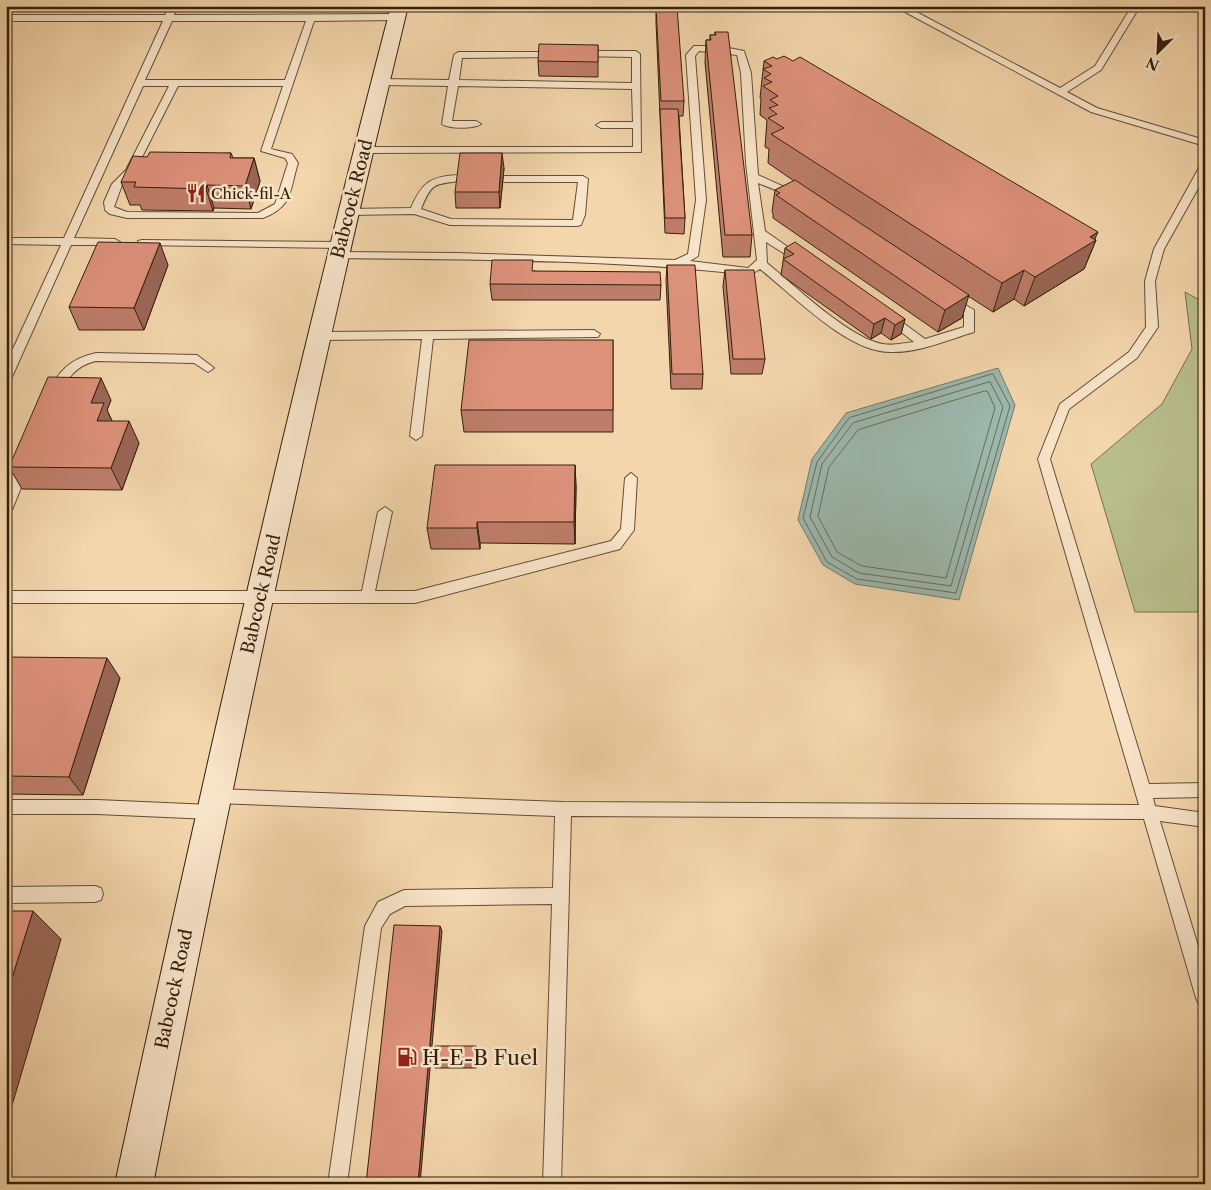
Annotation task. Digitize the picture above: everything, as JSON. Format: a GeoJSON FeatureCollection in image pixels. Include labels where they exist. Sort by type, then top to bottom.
{"type":"FeatureCollection","features":[{"type":"Feature","properties":{"kind":"main road","name":"Babcock Road"},"geometry":{"type":"LineString","coordinates":[[134,1184],[213,804],[339,250],[399,11]]}},
{"type":"Feature","properties":{"kind":"lane"},"geometry":{"type":"LineString","coordinates":[[6,377],[174,6]]}},
{"type":"Feature","properties":{"kind":"lane"},"geometry":{"type":"LineString","coordinates":[[898,6],[1062,91],[1094,110],[1205,143]]}},
{"type":"Feature","properties":{"kind":"lane"},"geometry":{"type":"LineString","coordinates":[[1062,91],[1098,68],[1136,6]]}},
{"type":"Feature","properties":{"kind":"lane"},"geometry":{"type":"LineString","coordinates":[[6,18],[311,18],[399,11]]}},
{"type":"Feature","properties":{"kind":"lane"},"geometry":{"type":"LineString","coordinates":[[175,83],[130,171],[117,184],[109,202],[109,208],[114,212],[128,215],[258,216],[274,210],[280,205],[293,163],[289,156],[266,151],[311,18]]}},
{"type":"Feature","properties":{"kind":"lane"},"geometry":{"type":"LineString","coordinates":[[6,241],[339,250],[676,264],[750,272],[763,261],[753,177],[746,73],[741,54],[719,49],[697,48],[690,55],[701,200],[693,256],[676,264]]}},
{"type":"Feature","properties":{"kind":"lane"},"geometry":{"type":"LineString","coordinates":[[364,150],[638,150],[636,54],[458,55],[447,124],[476,124]]}},
{"type":"Feature","properties":{"kind":"lane"},"geometry":{"type":"LineString","coordinates":[[380,82],[637,86]]}},
{"type":"Feature","properties":{"kind":"lane"},"geometry":{"type":"LineString","coordinates":[[140,84],[289,83]]}},
{"type":"Feature","properties":{"kind":"lane"},"geometry":{"type":"LineString","coordinates":[[601,125],[637,124]]}},
{"type":"Feature","properties":{"kind":"lane"},"geometry":{"type":"LineString","coordinates":[[1205,166],[1159,249],[1150,281],[1152,327],[1133,355],[1064,407],[1044,459],[1205,998]]}},
{"type":"Feature","properties":{"kind":"lane"},"geometry":{"type":"LineString","coordinates":[[753,177],[809,202]]}},
{"type":"Feature","properties":{"kind":"lane"},"geometry":{"type":"LineString","coordinates":[[415,211],[424,190],[431,184],[439,178],[459,178]]}},
{"type":"Feature","properties":{"kind":"lane"},"geometry":{"type":"LineString","coordinates":[[348,212],[415,211],[450,222],[577,223],[580,215],[583,179],[504,179]]}},
{"type":"Feature","properties":{"kind":"lane"},"geometry":{"type":"LineString","coordinates":[[760,233],[808,264]]}},
{"type":"Feature","properties":{"kind":"lane"},"geometry":{"type":"LineString","coordinates":[[760,263],[855,338],[882,348],[924,344],[970,329],[970,313],[938,291]]}},
{"type":"Feature","properties":{"kind":"lane"},"geometry":{"type":"LineString","coordinates":[[879,310],[924,344]]}},
{"type":"Feature","properties":{"kind":"lane"},"geometry":{"type":"LineString","coordinates":[[320,336],[594,334]]}},
{"type":"Feature","properties":{"kind":"lane"},"geometry":{"type":"LineString","coordinates":[[416,436],[428,335]]}},
{"type":"Feature","properties":{"kind":"lane"},"geometry":{"type":"LineString","coordinates":[[49,404],[65,371],[81,360],[96,357],[197,359],[208,368]]}},
{"type":"Feature","properties":{"kind":"lane"},"geometry":{"type":"LineString","coordinates":[[6,510],[28,457]]}},
{"type":"Feature","properties":{"kind":"lane"},"geometry":{"type":"LineString","coordinates":[[6,597],[415,597],[615,545],[627,530],[631,478]]}},
{"type":"Feature","properties":{"kind":"lane"},"geometry":{"type":"LineString","coordinates":[[367,598],[385,512]]}},
{"type":"Feature","properties":{"kind":"lane"},"geometry":{"type":"LineString","coordinates":[[1143,791],[1205,790]]}},
{"type":"Feature","properties":{"kind":"lane"},"geometry":{"type":"LineString","coordinates":[[6,807],[213,804],[563,810],[1150,812],[1205,820]]}},
{"type":"Feature","properties":{"kind":"lane"},"geometry":{"type":"LineString","coordinates":[[552,1184],[563,810]]}},
{"type":"Feature","properties":{"kind":"lane"},"geometry":{"type":"LineString","coordinates":[[6,895],[95,894]]}},
{"type":"Feature","properties":{"kind":"lane"},"geometry":{"type":"LineString","coordinates":[[338,1184],[373,926],[384,908],[404,898],[561,896]]}},
{"type":"Feature","properties":{"kind":"green space"},"geometry":{"type":"Polygon","coordinates":[[[1185,292],[1205,303],[1205,612],[1135,612],[1091,464],[1162,404],[1192,349],[1185,292]]]}},
{"type":"Feature","properties":{"kind":"water"},"geometry":{"type":"Polygon","coordinates":[[[998,368],[1015,405],[959,600],[855,584],[823,565],[798,520],[812,459],[846,413],[998,368]]]}},
{"type":"Feature","properties":{"kind":"building"},"geometry":{"type":"Polygon","coordinates":[[[656,7],[677,7],[684,101],[661,101],[656,7]]]}},
{"type":"Feature","properties":{"kind":"building"},"geometry":{"type":"Polygon","coordinates":[[[715,32],[728,32],[752,235],[725,235],[706,40],[711,40],[710,35],[716,35],[715,32]]]}},
{"type":"Feature","properties":{"kind":"building"},"geometry":{"type":"Polygon","coordinates":[[[539,44],[598,45],[598,62],[538,61],[539,44]]]}},
{"type":"Feature","properties":{"kind":"building"},"geometry":{"type":"Polygon","coordinates":[[[784,56],[793,61],[800,57],[1098,232],[1090,237],[1096,240],[1035,277],[1024,270],[1002,283],[771,134],[784,128],[768,118],[777,114],[769,108],[778,105],[770,100],[778,96],[763,86],[772,82],[764,78],[771,74],[763,69],[772,66],[764,61],[773,57],[777,59],[784,56]]]}},
{"type":"Feature","properties":{"kind":"building"},"geometry":{"type":"Polygon","coordinates":[[[660,109],[678,109],[685,218],[665,218],[660,109]]]}},
{"type":"Feature","properties":{"kind":"building"},"geometry":{"type":"Polygon","coordinates":[[[150,152],[231,153],[230,158],[254,158],[245,186],[207,185],[206,189],[134,187],[136,182],[121,182],[133,156],[147,157],[150,152]]]}},
{"type":"Feature","properties":{"kind":"building"},"geometry":{"type":"Polygon","coordinates":[[[460,153],[502,153],[499,192],[455,192],[460,153]]]}},
{"type":"Feature","properties":{"kind":"building"},"geometry":{"type":"Polygon","coordinates":[[[795,180],[969,295],[945,310],[776,195],[780,193],[775,190],[795,180]]]}},
{"type":"Feature","properties":{"kind":"building"},"geometry":{"type":"Polygon","coordinates":[[[98,242],[160,243],[134,308],[69,307],[98,242]]]}},
{"type":"Feature","properties":{"kind":"building"},"geometry":{"type":"Polygon","coordinates":[[[795,242],[905,319],[895,325],[885,318],[874,324],[783,259],[794,254],[785,248],[795,242]]]}},
{"type":"Feature","properties":{"kind":"building"},"geometry":{"type":"Polygon","coordinates":[[[492,260],[533,260],[532,271],[660,272],[661,285],[490,284],[492,260]]]}},
{"type":"Feature","properties":{"kind":"building"},"geometry":{"type":"Polygon","coordinates":[[[667,265],[695,265],[703,374],[672,374],[667,265]]]}},
{"type":"Feature","properties":{"kind":"building"},"geometry":{"type":"Polygon","coordinates":[[[725,270],[754,270],[765,359],[733,359],[725,270]]]}},
{"type":"Feature","properties":{"kind":"building"},"geometry":{"type":"Polygon","coordinates":[[[469,340],[613,340],[613,410],[461,410],[469,340]]]}},
{"type":"Feature","properties":{"kind":"building"},"geometry":{"type":"Polygon","coordinates":[[[48,377],[101,378],[91,403],[104,403],[97,421],[129,421],[111,468],[9,467],[48,377]]]}},
{"type":"Feature","properties":{"kind":"building"},"geometry":{"type":"Polygon","coordinates":[[[435,465],[575,465],[574,522],[477,522],[477,528],[427,528],[435,465]]]}},
{"type":"Feature","properties":{"kind":"building"},"geometry":{"type":"Polygon","coordinates":[[[6,657],[107,658],[69,777],[6,776],[6,657]]]}},
{"type":"Feature","properties":{"kind":"building"},"geometry":{"type":"Polygon","coordinates":[[[6,911],[33,911],[6,997],[6,911]]]}},
{"type":"Feature","properties":{"kind":"building","name":"H-E-B Fuel"},"geometry":{"type":"Polygon","coordinates":[[[394,925],[440,926],[418,1184],[366,1184],[394,925]]]}},
{"type":"Feature","properties":{"kind":"building"},"geometry":{"type":"Polygon","coordinates":[[[435,1046],[476,1046],[475,1063],[433,1063],[435,1046]]]}},
{"type":"Feature","properties":{"kind":"place","name":"Chick-fil-A"},"geometry":{"type":"Point","coordinates":[196,193]}},
{"type":"Feature","properties":{"kind":"place","name":"H-E-B Fuel"},"geometry":{"type":"Point","coordinates":[407,1057]}}]}
